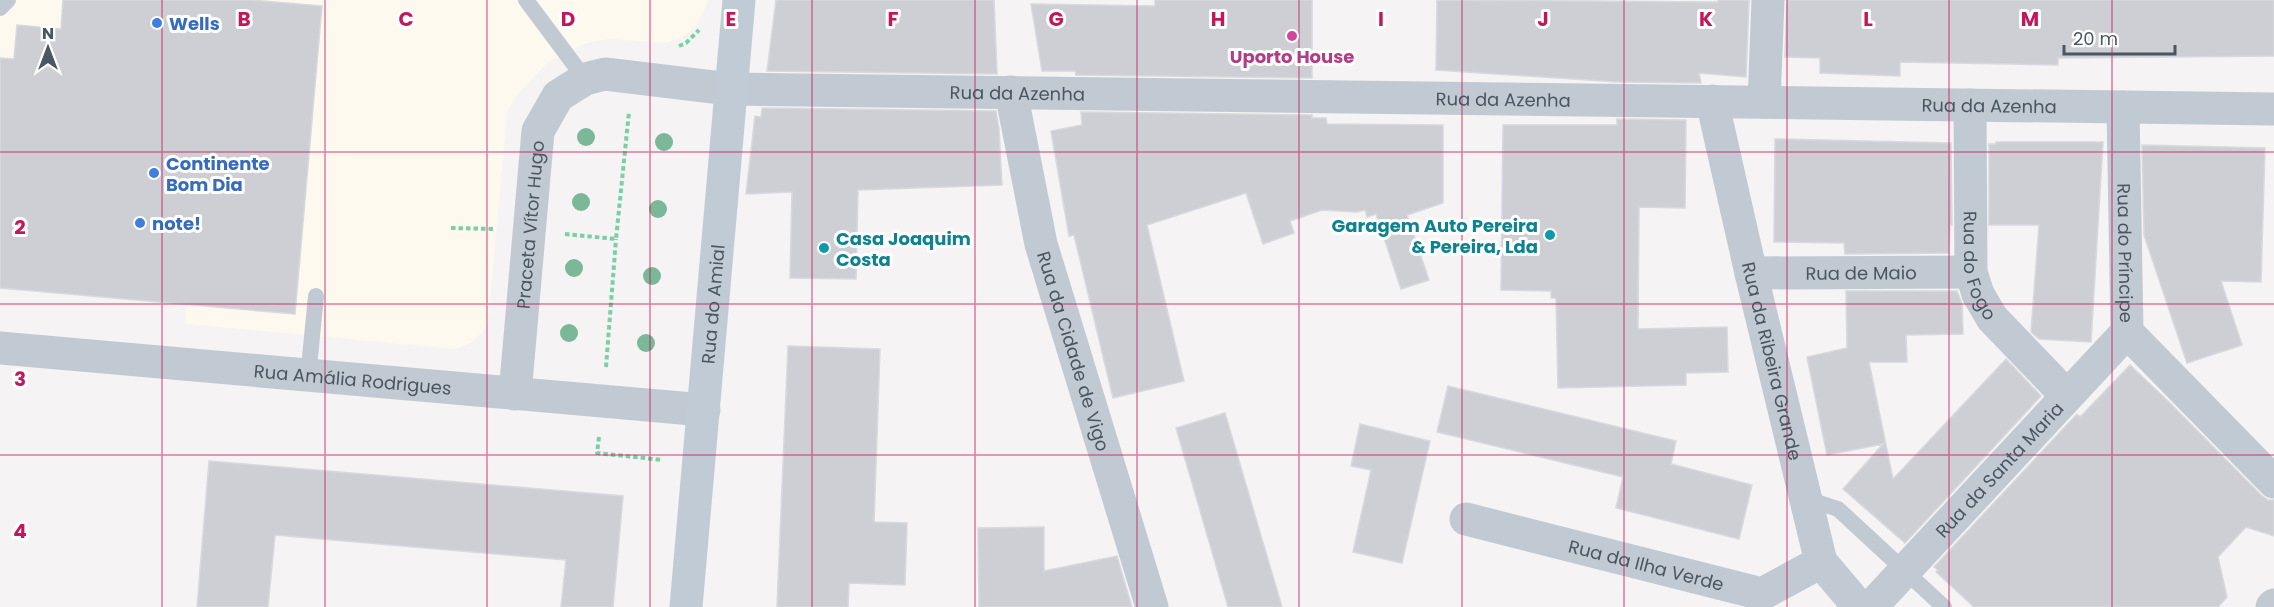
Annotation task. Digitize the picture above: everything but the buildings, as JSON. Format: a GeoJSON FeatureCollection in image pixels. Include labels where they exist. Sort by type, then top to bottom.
{"type":"FeatureCollection","features":[{"type":"Feature","properties":{"kind":"main road","name":"Rua do Amial"},"geometry":{"type":"LineString","coordinates":[[686,607],[738,15]]}},
{"type":"Feature","properties":{"kind":"street"},"geometry":{"type":"LineString","coordinates":[[1764,102],[1768,0]]}},
{"type":"Feature","properties":{"kind":"street","name":"Praceta Vítor Hugo"},"geometry":{"type":"LineString","coordinates":[[515,394],[538,130],[558,96],[585,80],[605,74],[730,89]]}},
{"type":"Feature","properties":{"kind":"street","name":"Rua da Azenha"},"geometry":{"type":"LineString","coordinates":[[730,89],[2274,109]]}},
{"type":"Feature","properties":{"kind":"street","name":"Rua da Cidade de Vigo"},"geometry":{"type":"LineString","coordinates":[[1011,92],[1041,244],[1152,607]]}},
{"type":"Feature","properties":{"kind":"street","name":"Rua da Ribeira Grande"},"geometry":{"type":"LineString","coordinates":[[1712,101],[1821,562],[1859,607]]}},
{"type":"Feature","properties":{"kind":"street","name":"Rua do Fogo"},"geometry":{"type":"LineString","coordinates":[[1970,105],[1971,272],[1977,294],[1992,318],[2067,396]]}},
{"type":"Feature","properties":{"kind":"street","name":"Rua do Príncipe"},"geometry":{"type":"LineString","coordinates":[[2123,106],[2127,332],[2274,482]]}},
{"type":"Feature","properties":{"kind":"street","name":"Rua de Maio"},"geometry":{"type":"LineString","coordinates":[[1751,273],[1971,272]]}},
{"type":"Feature","properties":{"kind":"street","name":"Rua da Santa Maria"},"geometry":{"type":"LineString","coordinates":[[1870,607],[2127,332]]}},
{"type":"Feature","properties":{"kind":"street","name":"Rua Amália Rodrigues"},"geometry":{"type":"LineString","coordinates":[[0,348],[704,410]]}},
{"type":"Feature","properties":{"kind":"street","name":"Rua da Ilha Verde"},"geometry":{"type":"LineString","coordinates":[[1466,519],[1762,594],[1821,562]]}},
{"type":"Feature","properties":{"kind":"lane"},"geometry":{"type":"LineString","coordinates":[[0,8],[8,0]]}},
{"type":"Feature","properties":{"kind":"lane"},"geometry":{"type":"LineString","coordinates":[[526,0],[585,80]]}},
{"type":"Feature","properties":{"kind":"lane"},"geometry":{"type":"LineString","coordinates":[[308,376],[316,296]]}},
{"type":"Feature","properties":{"kind":"lane"},"geometry":{"type":"LineString","coordinates":[[1807,499],[1838,509],[1944,607]]}},
{"type":"Feature","properties":{"kind":"path"},"geometry":{"type":"LineString","coordinates":[[675,48],[697,34],[701,28],[738,15]]}},
{"type":"Feature","properties":{"kind":"path"},"geometry":{"type":"LineString","coordinates":[[451,228],[528,231],[616,239],[632,76]]}},
{"type":"Feature","properties":{"kind":"shaded area"},"geometry":{"type":"Polygon","coordinates":[[[0,0],[708,0],[694,28],[682,37],[667,43],[609,39],[587,43],[547,63],[517,95],[507,113],[488,326],[473,342],[456,349],[185,324],[187,305],[0,288],[0,0]]]}},
{"type":"Feature","properties":{"kind":"place","name":"Wells"},"geometry":{"type":"Point","coordinates":[157,23]}},
{"type":"Feature","properties":{"kind":"place","name":"Uporto House"},"geometry":{"type":"Point","coordinates":[1292,36]}},
{"type":"Feature","properties":{"kind":"place","name":"Continente Bom Dia"},"geometry":{"type":"Point","coordinates":[154,173]}},
{"type":"Feature","properties":{"kind":"place","name":"note!"},"geometry":{"type":"Point","coordinates":[140,223]}},
{"type":"Feature","properties":{"kind":"place","name":"Garagem Auto Pereira & Pereira, Lda"},"geometry":{"type":"Point","coordinates":[1550,235]}},
{"type":"Feature","properties":{"kind":"place","name":"Casa Joaquim Costa"},"geometry":{"type":"Point","coordinates":[824,248]}}]}
